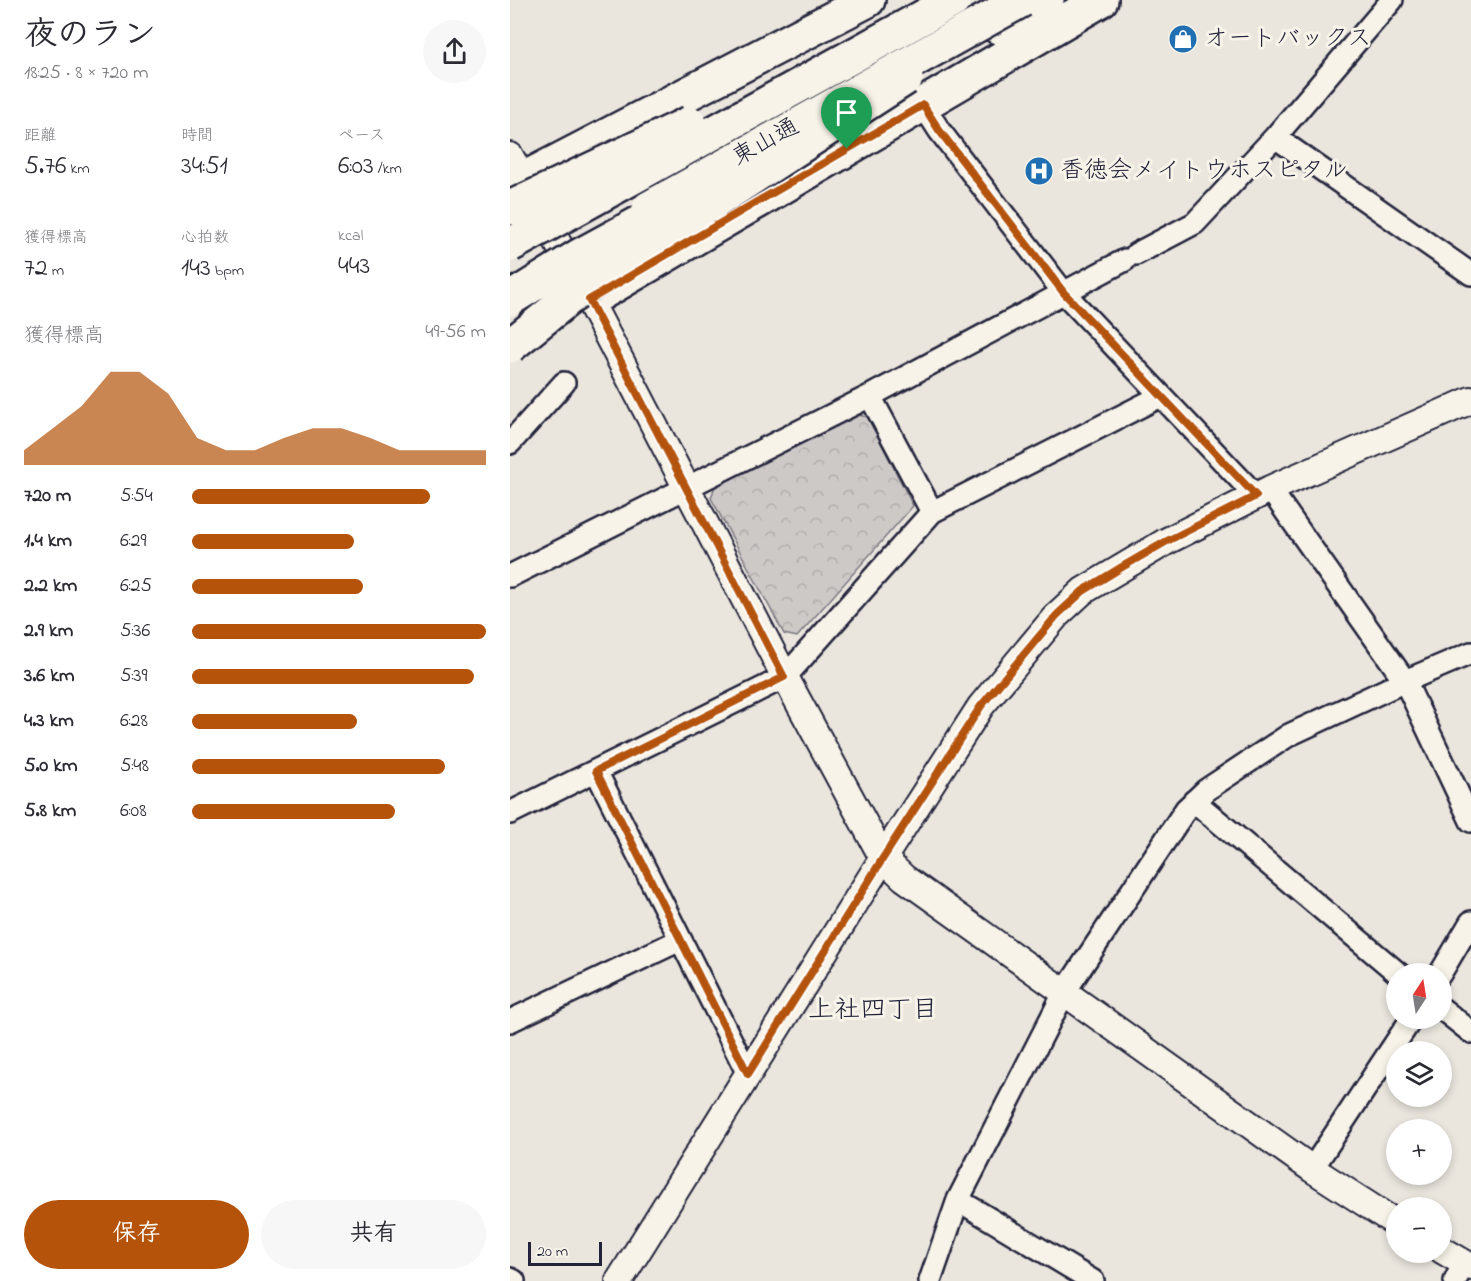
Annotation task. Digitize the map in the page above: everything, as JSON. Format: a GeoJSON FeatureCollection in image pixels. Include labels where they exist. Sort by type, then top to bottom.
{"type":"FeatureCollection","features":[{"type":"Feature","properties":{"kind":"main road"},"geometry":{"type":"LineString","coordinates":[[513,183],[867,0]]}},
{"type":"Feature","properties":{"kind":"main road"},"geometry":{"type":"LineString","coordinates":[[513,183],[806,66],[937,0]]}},
{"type":"Feature","properties":{"kind":"main road"},"geometry":{"type":"LineString","coordinates":[[510,245],[954,0]]}},
{"type":"Feature","properties":{"kind":"main road","name":"東山通"},"geometry":{"type":"LineString","coordinates":[[510,252],[977,0]]}},
{"type":"Feature","properties":{"kind":"main road","name":"東山通"},"geometry":{"type":"LineString","coordinates":[[510,285],[1022,0]]}},
{"type":"Feature","properties":{"kind":"main road"},"geometry":{"type":"LineString","coordinates":[[510,352],[914,92],[1047,0]]}},
{"type":"Feature","properties":{"kind":"main road"},"geometry":{"type":"LineString","coordinates":[[510,299],[579,256],[1101,0]]}},
{"type":"Feature","properties":{"kind":"main road"},"geometry":{"type":"LineString","coordinates":[[510,346],[568,299],[620,263],[914,92]]}},
{"type":"Feature","properties":{"kind":"street"},"geometry":{"type":"LineString","coordinates":[[510,576],[870,396],[1195,223],[1275,137],[1392,0]]}},
{"type":"Feature","properties":{"kind":"street"},"geometry":{"type":"LineString","coordinates":[[914,92],[939,130],[1064,293],[1161,396],[1263,493],[1405,681],[1471,821]]}},
{"type":"Feature","properties":{"kind":"street"},"geometry":{"type":"LineString","coordinates":[[1275,137],[1471,274]]}},
{"type":"Feature","properties":{"kind":"street"},"geometry":{"type":"LineString","coordinates":[[513,183],[589,300],[784,677],[883,858],[904,878],[1064,993],[1312,1169],[1386,1217]]}},
{"type":"Feature","properties":{"kind":"street"},"geometry":{"type":"LineString","coordinates":[[510,443],[564,383]]}},
{"type":"Feature","properties":{"kind":"street"},"geometry":{"type":"LineString","coordinates":[[870,396],[932,512]]}},
{"type":"Feature","properties":{"kind":"street"},"geometry":{"type":"LineString","coordinates":[[510,813],[784,677],[932,512],[1161,396]]}},
{"type":"Feature","properties":{"kind":"street"},"geometry":{"type":"LineString","coordinates":[[618,1281],[981,706],[1057,615],[1083,591],[1167,541],[1263,493],[1471,400]]}},
{"type":"Feature","properties":{"kind":"street"},"geometry":{"type":"LineString","coordinates":[[930,1281],[958,1200],[1064,993],[1186,809],[1206,790],[1289,735],[1471,653]]}},
{"type":"Feature","properties":{"kind":"street"},"geometry":{"type":"LineString","coordinates":[[596,771],[748,1074]]}},
{"type":"Feature","properties":{"kind":"street"},"geometry":{"type":"LineString","coordinates":[[1194,801],[1386,963]]}},
{"type":"Feature","properties":{"kind":"street"},"geometry":{"type":"LineString","coordinates":[[1447,963],[1471,922]]}},
{"type":"Feature","properties":{"kind":"street"},"geometry":{"type":"LineString","coordinates":[[510,1021],[680,940]]}},
{"type":"Feature","properties":{"kind":"street"},"geometry":{"type":"LineString","coordinates":[[1452,1017],[1471,1032]]}},
{"type":"Feature","properties":{"kind":"street"},"geometry":{"type":"LineString","coordinates":[[1312,1169],[1405,1029]]}},
{"type":"Feature","properties":{"kind":"street"},"geometry":{"type":"LineString","coordinates":[[958,1200],[1093,1281]]}},
{"type":"Feature","properties":{"kind":"street"},"geometry":{"type":"LineString","coordinates":[[1452,1260],[1463,1271]]}},
{"type":"Feature","properties":{"kind":"street"},"geometry":{"type":"LineString","coordinates":[[510,1279],[514,1281]]}},
{"type":"Feature","properties":{"kind":"green space"},"geometry":{"type":"Polygon","coordinates":[[[858,415],[868,417],[913,506],[797,637],[784,634],[711,498],[715,486],[858,415]]]}},
{"type":"Feature","properties":{"kind":"place","name":"オートバックス"},"geometry":{"type":"Point","coordinates":[1183,39]}},
{"type":"Feature","properties":{"kind":"place","name":"香徳会メイトウホスピタル"},"geometry":{"type":"Point","coordinates":[1039,171]}},
{"type":"Feature","properties":{"kind":"district","name":"上社四丁目"},"geometry":{"type":"Point","coordinates":[873,1011]}},
{"type":"Feature","properties":{"kind":"route"},"geometry":{"type":"LineString","coordinates":[[923,105],[939,130],[1064,293],[1256,496],[1167,541],[1122,567],[1083,591],[1057,615],[981,706],[748,1074],[596,771],[784,677],[589,300],[847,149],[923,105]]}}]}
